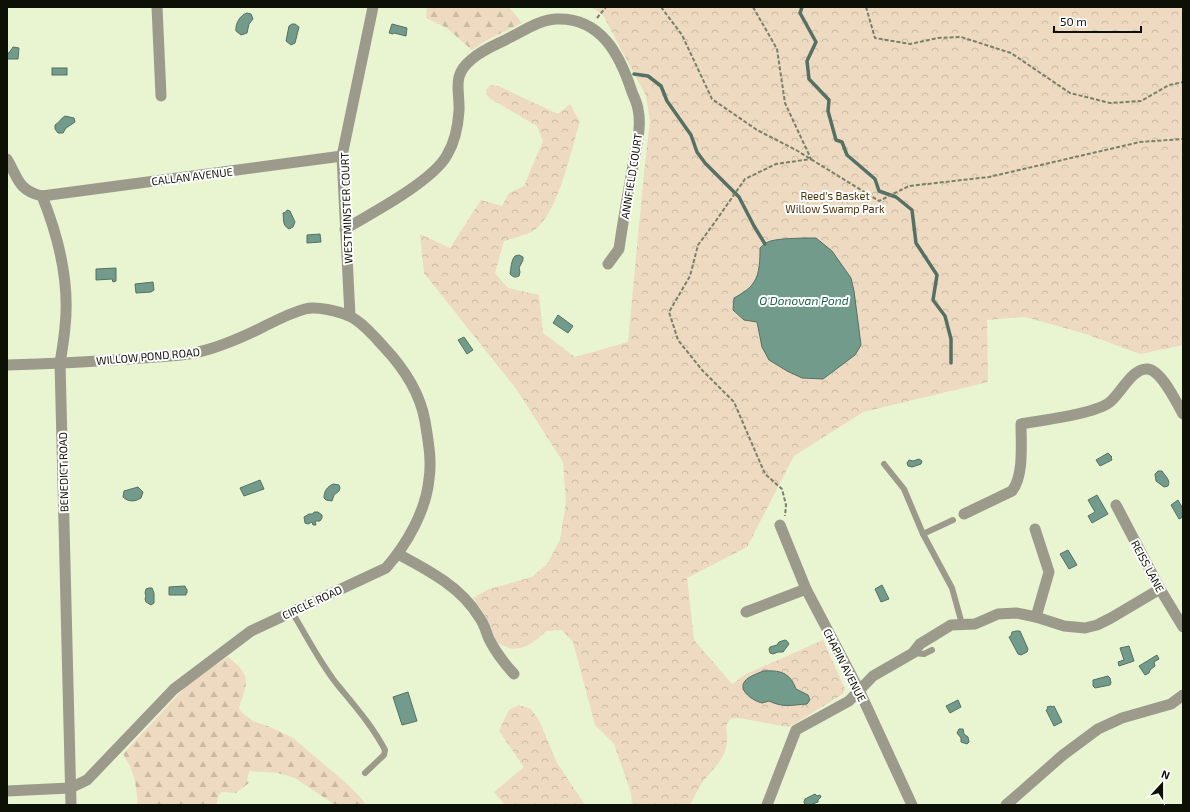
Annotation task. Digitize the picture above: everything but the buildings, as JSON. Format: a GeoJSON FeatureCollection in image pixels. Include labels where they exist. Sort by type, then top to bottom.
{"type":"FeatureCollection","features":[{"type":"Feature","properties":{"kind":"street"},"geometry":{"type":"LineString","coordinates":[[157,7],[161,96]]}},
{"type":"Feature","properties":{"kind":"street","name":"WESTMINSTER COURT"},"geometry":{"type":"LineString","coordinates":[[350,316],[342,156],[373,7]]}},
{"type":"Feature","properties":{"kind":"street","name":"ANNFIELD COURT"},"geometry":{"type":"LineString","coordinates":[[345,229],[419,182],[438,167],[447,156],[456,131],[459,111],[457,93],[458,78],[464,66],[472,58],[542,22],[555,19],[572,20],[589,26],[603,36],[612,47],[629,82],[638,109],[639,131],[619,249],[608,264]]}},
{"type":"Feature","properties":{"kind":"street","name":"CALLAN AVENUE"},"geometry":{"type":"LineString","coordinates":[[42,196],[342,156]]}},
{"type":"Feature","properties":{"kind":"street"},"geometry":{"type":"LineString","coordinates":[[7,159],[20,184],[28,191],[42,196]]}},
{"type":"Feature","properties":{"kind":"street","name":"BENEDICT ROAD"},"geometry":{"type":"LineString","coordinates":[[42,196],[52,220],[59,246],[64,273],[66,298],[65,326],[60,363],[71,805]]}},
{"type":"Feature","properties":{"kind":"street","name":"WILLOW POND ROAD"},"geometry":{"type":"LineString","coordinates":[[7,365],[181,355],[209,350],[239,339],[285,316],[307,308],[327,310],[350,316]]}},
{"type":"Feature","properties":{"kind":"street","name":"CIRCLE ROAD"},"geometry":{"type":"LineString","coordinates":[[7,791],[70,788],[87,780],[174,689],[251,631],[386,568],[398,554],[423,505],[430,478],[430,455],[423,412],[414,389],[394,357],[371,333],[350,316]]}},
{"type":"Feature","properties":{"kind":"street"},"geometry":{"type":"LineString","coordinates":[[964,514],[1012,491],[1016,486],[1020,472],[1021,424],[1102,407],[1110,402],[1136,373],[1142,369],[1154,371],[1161,378],[1183,414]]}},
{"type":"Feature","properties":{"kind":"street","name":"REISS LANE"},"geometry":{"type":"LineString","coordinates":[[1116,505],[1160,589],[1183,627]]}},
{"type":"Feature","properties":{"kind":"street","name":"CHAPIN AVENUE"},"geometry":{"type":"LineString","coordinates":[[781,527],[806,589],[859,690],[912,805]]}},
{"type":"Feature","properties":{"kind":"street"},"geometry":{"type":"LineString","coordinates":[[1035,529],[1049,572],[1036,617]]}},
{"type":"Feature","properties":{"kind":"street"},"geometry":{"type":"LineString","coordinates":[[398,554],[438,575],[463,597],[480,617],[498,657],[514,674]]}},
{"type":"Feature","properties":{"kind":"street"},"geometry":{"type":"LineString","coordinates":[[746,612],[806,589]]}},
{"type":"Feature","properties":{"kind":"street"},"geometry":{"type":"LineString","coordinates":[[767,805],[796,730],[850,701],[873,676],[913,653],[920,644],[951,625],[975,624],[998,614],[1016,613],[1036,617],[1064,626],[1085,628],[1097,625],[1111,618],[1160,589]]}},
{"type":"Feature","properties":{"kind":"street"},"geometry":{"type":"LineString","coordinates":[[1006,805],[1063,755],[1098,729],[1122,718],[1171,704],[1183,696]]}},
{"type":"Feature","properties":{"kind":"lane"},"geometry":{"type":"LineString","coordinates":[[884,464],[904,490],[923,534],[952,588],[962,624]]}},
{"type":"Feature","properties":{"kind":"lane"},"geometry":{"type":"LineString","coordinates":[[923,534],[953,520]]}},
{"type":"Feature","properties":{"kind":"lane"},"geometry":{"type":"LineString","coordinates":[[292,612],[335,682],[357,708],[384,747],[384,754],[365,773]]}},
{"type":"Feature","properties":{"kind":"lane"},"geometry":{"type":"LineString","coordinates":[[913,653],[924,654],[932,650]]}},
{"type":"Feature","properties":{"kind":"path"},"geometry":{"type":"LineString","coordinates":[[589,26],[606,7]]}},
{"type":"Feature","properties":{"kind":"path"},"geometry":{"type":"LineString","coordinates":[[661,7],[682,35],[712,99],[757,130],[811,160],[879,201],[909,186],[989,177],[1140,142],[1183,139]]}},
{"type":"Feature","properties":{"kind":"path"},"geometry":{"type":"LineString","coordinates":[[753,7],[777,49],[785,103],[811,160]]}},
{"type":"Feature","properties":{"kind":"path"},"geometry":{"type":"LineString","coordinates":[[866,7],[875,38],[910,44],[938,38],[961,37],[1011,53],[1070,93],[1110,103],[1141,102],[1169,85],[1183,82]]}},
{"type":"Feature","properties":{"kind":"path"},"geometry":{"type":"LineString","coordinates":[[781,527],[786,505],[782,489],[765,474],[752,447],[734,402],[702,370],[678,340],[669,312],[690,276],[698,245],[716,222],[744,179],[776,164],[811,160]]}},
{"type":"Feature","properties":{"kind":"green space"},"geometry":{"type":"Polygon","coordinates":[[[427,7],[509,7],[522,23],[487,40],[472,50],[447,28],[426,18],[427,7]]]}},
{"type":"Feature","properties":{"kind":"green space","name":"Reed's Basket Willow Swamp Park"},"geometry":{"type":"Polygon","coordinates":[[[591,7],[1183,7],[1183,345],[1140,354],[1083,333],[1025,317],[987,320],[988,382],[863,412],[794,456],[747,547],[687,578],[694,640],[732,684],[746,674],[823,640],[845,689],[843,694],[789,727],[739,718],[730,719],[726,726],[727,745],[725,752],[718,764],[700,786],[690,805],[632,805],[631,793],[614,744],[595,725],[573,642],[562,630],[546,631],[524,647],[514,649],[509,648],[496,642],[485,615],[473,598],[489,589],[532,577],[547,564],[560,540],[566,502],[563,462],[517,390],[424,273],[420,234],[450,248],[481,200],[502,206],[509,193],[524,186],[543,141],[537,126],[489,98],[486,91],[490,85],[498,86],[558,114],[570,104],[580,122],[564,178],[552,207],[538,227],[527,234],[504,241],[495,273],[508,288],[539,295],[543,333],[575,357],[628,342],[650,121],[646,96],[603,15],[591,7]]]}},
{"type":"Feature","properties":{"kind":"green space"},"geometry":{"type":"Polygon","coordinates":[[[228,657],[245,675],[246,685],[239,708],[241,712],[253,721],[293,738],[346,783],[366,805],[335,805],[295,778],[278,773],[249,771],[247,781],[250,782],[236,793],[222,792],[219,795],[216,805],[138,805],[134,778],[123,754],[192,680],[228,657]]]}},
{"type":"Feature","properties":{"kind":"green space"},"geometry":{"type":"Polygon","coordinates":[[[519,705],[531,709],[539,720],[557,763],[585,805],[505,805],[494,792],[524,767],[499,731],[509,710],[519,705]]]}},
{"type":"Feature","properties":{"kind":"water"},"geometry":{"type":"Polygon","coordinates":[[[247,13],[251,14],[253,19],[249,24],[247,33],[241,35],[236,31],[236,26],[238,20],[247,13]]]}},
{"type":"Feature","properties":{"kind":"water"},"geometry":{"type":"Polygon","coordinates":[[[292,24],[299,27],[295,43],[291,45],[286,41],[289,26],[292,24]]]}},
{"type":"Feature","properties":{"kind":"water"},"geometry":{"type":"Polygon","coordinates":[[[392,24],[407,28],[406,36],[389,33],[392,24]]]}},
{"type":"Feature","properties":{"kind":"water"},"geometry":{"type":"Polygon","coordinates":[[[13,47],[19,48],[18,59],[7,59],[7,53],[9,53],[13,47]]]}},
{"type":"Feature","properties":{"kind":"water"},"geometry":{"type":"Polygon","coordinates":[[[52,68],[67,68],[67,75],[52,75],[52,68]]]}},
{"type":"Feature","properties":{"kind":"water"},"geometry":{"type":"Polygon","coordinates":[[[65,116],[74,118],[75,122],[66,128],[63,133],[58,133],[55,129],[55,125],[65,116]]]}},
{"type":"Feature","properties":{"kind":"water"},"geometry":{"type":"Polygon","coordinates":[[[287,210],[290,211],[295,222],[293,227],[289,229],[285,226],[283,220],[283,213],[287,210]]]}},
{"type":"Feature","properties":{"kind":"water"},"geometry":{"type":"Polygon","coordinates":[[[320,234],[321,242],[307,243],[307,235],[320,234]]]}},
{"type":"Feature","properties":{"kind":"water","name":"O'Donovan Pond"},"geometry":{"type":"Polygon","coordinates":[[[791,238],[816,238],[832,251],[851,278],[861,345],[855,355],[823,379],[802,378],[769,360],[762,347],[757,322],[744,320],[733,310],[734,298],[748,289],[756,278],[759,266],[760,248],[763,245],[772,241],[791,238]]]}},
{"type":"Feature","properties":{"kind":"water"},"geometry":{"type":"Polygon","coordinates":[[[519,255],[523,257],[523,260],[519,268],[519,276],[514,277],[510,274],[512,262],[515,256],[519,255]]]}},
{"type":"Feature","properties":{"kind":"water"},"geometry":{"type":"Polygon","coordinates":[[[116,268],[116,281],[113,282],[112,279],[96,280],[96,269],[116,268]]]}},
{"type":"Feature","properties":{"kind":"water"},"geometry":{"type":"Polygon","coordinates":[[[153,282],[154,290],[151,292],[136,293],[135,284],[153,282]]]}},
{"type":"Feature","properties":{"kind":"water"},"geometry":{"type":"Polygon","coordinates":[[[558,315],[573,326],[568,333],[553,323],[558,315]]]}},
{"type":"Feature","properties":{"kind":"water"},"geometry":{"type":"Polygon","coordinates":[[[464,337],[473,350],[467,354],[458,340],[464,337]]]}},
{"type":"Feature","properties":{"kind":"water"},"geometry":{"type":"Polygon","coordinates":[[[1108,453],[1112,457],[1112,460],[1100,466],[1096,460],[1108,453]]]}},
{"type":"Feature","properties":{"kind":"water"},"geometry":{"type":"Polygon","coordinates":[[[919,459],[922,461],[921,464],[912,467],[908,466],[907,463],[909,460],[913,461],[919,459]]]}},
{"type":"Feature","properties":{"kind":"water"},"geometry":{"type":"Polygon","coordinates":[[[1158,471],[1162,471],[1167,478],[1169,482],[1168,486],[1164,487],[1156,481],[1155,474],[1158,471]]]}},
{"type":"Feature","properties":{"kind":"water"},"geometry":{"type":"Polygon","coordinates":[[[260,480],[264,489],[244,496],[240,488],[260,480]]]}},
{"type":"Feature","properties":{"kind":"water"},"geometry":{"type":"Polygon","coordinates":[[[333,484],[339,485],[339,491],[334,495],[332,501],[326,500],[324,498],[325,491],[333,484]]]}},
{"type":"Feature","properties":{"kind":"water"},"geometry":{"type":"Polygon","coordinates":[[[138,487],[143,492],[141,498],[132,501],[123,497],[124,491],[138,487]]]}},
{"type":"Feature","properties":{"kind":"water"},"geometry":{"type":"Polygon","coordinates":[[[1097,495],[1108,514],[1092,523],[1088,516],[1095,512],[1088,500],[1097,495]]]}},
{"type":"Feature","properties":{"kind":"water"},"geometry":{"type":"Polygon","coordinates":[[[1178,500],[1183,509],[1183,517],[1179,519],[1171,505],[1178,500]]]}},
{"type":"Feature","properties":{"kind":"water"},"geometry":{"type":"Polygon","coordinates":[[[314,512],[318,512],[322,515],[320,521],[315,521],[316,525],[313,525],[312,522],[308,524],[305,523],[304,517],[309,514],[313,514],[314,512]]]}},
{"type":"Feature","properties":{"kind":"water"},"geometry":{"type":"Polygon","coordinates":[[[1068,550],[1077,565],[1069,569],[1060,554],[1068,550]]]}},
{"type":"Feature","properties":{"kind":"water"},"geometry":{"type":"Polygon","coordinates":[[[882,585],[889,599],[881,602],[875,589],[882,585]]]}},
{"type":"Feature","properties":{"kind":"water"},"geometry":{"type":"Polygon","coordinates":[[[185,586],[187,589],[186,595],[169,595],[169,587],[185,586]]]}},
{"type":"Feature","properties":{"kind":"water"},"geometry":{"type":"Polygon","coordinates":[[[152,588],[154,593],[154,603],[151,605],[146,602],[145,599],[146,589],[152,588]]]}},
{"type":"Feature","properties":{"kind":"water"},"geometry":{"type":"Polygon","coordinates":[[[1020,631],[1028,649],[1027,652],[1021,655],[1018,654],[1009,637],[1011,636],[1012,632],[1020,631]]]}},
{"type":"Feature","properties":{"kind":"water"},"geometry":{"type":"Polygon","coordinates":[[[785,640],[789,644],[783,652],[773,654],[770,653],[770,647],[785,640]]]}},
{"type":"Feature","properties":{"kind":"water"},"geometry":{"type":"Polygon","coordinates":[[[1129,646],[1134,661],[1119,666],[1118,662],[1124,660],[1120,648],[1129,646]]]}},
{"type":"Feature","properties":{"kind":"water"},"geometry":{"type":"Polygon","coordinates":[[[1157,655],[1159,659],[1154,662],[1155,666],[1145,675],[1139,666],[1157,655]]]}},
{"type":"Feature","properties":{"kind":"water"},"geometry":{"type":"Polygon","coordinates":[[[763,671],[783,673],[791,679],[796,689],[808,695],[810,700],[807,704],[788,706],[779,705],[769,701],[762,703],[751,698],[745,692],[743,685],[745,681],[753,675],[763,671]]]}},
{"type":"Feature","properties":{"kind":"water"},"geometry":{"type":"Polygon","coordinates":[[[1108,676],[1110,678],[1110,685],[1095,688],[1093,686],[1093,680],[1108,676]]]}},
{"type":"Feature","properties":{"kind":"water"},"geometry":{"type":"Polygon","coordinates":[[[408,692],[417,721],[402,725],[393,697],[408,692]]]}},
{"type":"Feature","properties":{"kind":"water"},"geometry":{"type":"Polygon","coordinates":[[[958,700],[961,707],[950,713],[946,706],[958,700]]]}},
{"type":"Feature","properties":{"kind":"water"},"geometry":{"type":"Polygon","coordinates":[[[1054,706],[1062,722],[1054,726],[1046,710],[1048,709],[1047,707],[1054,706]]]}},
{"type":"Feature","properties":{"kind":"water"},"geometry":{"type":"Polygon","coordinates":[[[959,729],[963,729],[964,734],[968,737],[969,742],[967,744],[961,742],[961,738],[957,733],[959,729]]]}},
{"type":"Feature","properties":{"kind":"water"},"geometry":{"type":"Polygon","coordinates":[[[815,794],[817,796],[820,795],[821,797],[818,802],[805,805],[805,799],[815,794]]]}},
{"type":"Feature","properties":{"kind":"waterway"},"geometry":{"type":"LineString","coordinates":[[802,7],[800,13],[816,42],[807,61],[809,79],[829,100],[828,111],[836,140],[842,142],[847,155],[875,179],[879,191],[896,197],[912,210],[916,243],[937,275],[933,300],[945,316],[951,339],[951,363]]}},
{"type":"Feature","properties":{"kind":"waterway"},"geometry":{"type":"LineString","coordinates":[[634,74],[648,76],[661,86],[667,101],[691,135],[697,152],[705,163],[739,197],[765,244]]}}]}
